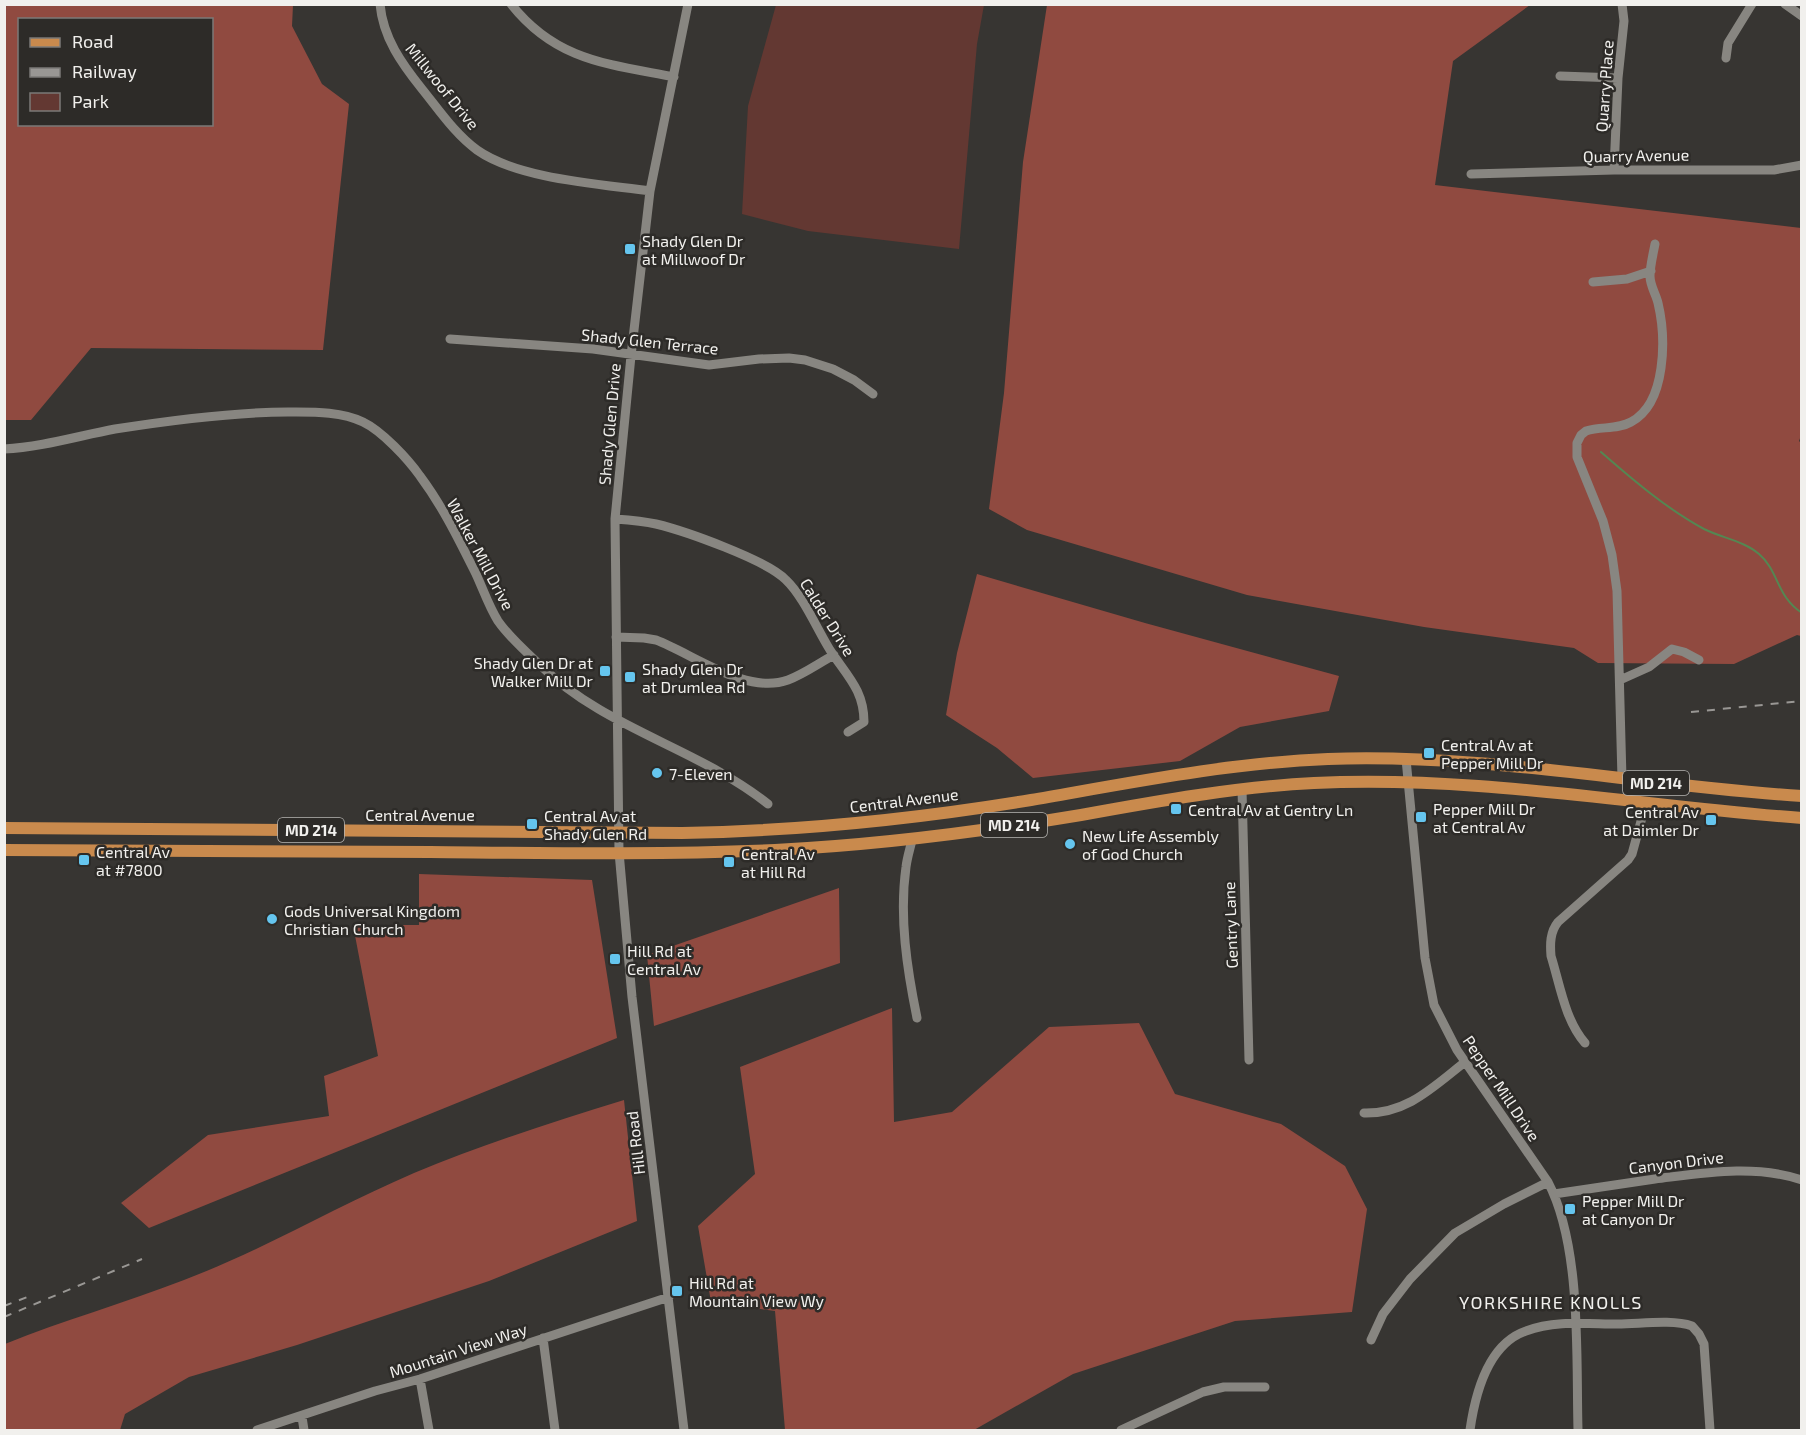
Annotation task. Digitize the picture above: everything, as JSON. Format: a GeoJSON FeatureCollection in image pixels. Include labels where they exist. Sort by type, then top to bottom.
{"type":"FeatureCollection","features":[{"type":"Feature","properties":{"kind":"main road","name":"Central Avenue"},"geometry":{"type":"LineString","coordinates":[[4,828],[717,832],[904,818],[1234,767],[1318,760],[1406,759],[1511,765],[1622,779],[1802,796]]}},
{"type":"Feature","properties":{"kind":"main road","name":"MD 214"},"geometry":{"type":"LineString","coordinates":[[4,850],[619,852],[768,850],[912,840],[1242,789],[1310,783],[1408,781],[1494,786],[1646,804],[1802,818]]}},
{"type":"Feature","properties":{"kind":"street","name":"Millwoof Drive"},"geometry":{"type":"LineString","coordinates":[[380,4],[382,20],[391,45],[406,68],[450,124],[477,150],[512,168],[650,191]]}},
{"type":"Feature","properties":{"kind":"street"},"geometry":{"type":"LineString","coordinates":[[511,4],[540,34],[570,53],[593,61],[674,77]]}},
{"type":"Feature","properties":{"kind":"street","name":"Shady Glen Drive"},"geometry":{"type":"LineString","coordinates":[[619,852],[615,519],[650,191],[688,4]]}},
{"type":"Feature","properties":{"kind":"street","name":"Quarry Place"},"geometry":{"type":"LineString","coordinates":[[1614,170],[1618,78],[1624,21],[1622,4]]}},
{"type":"Feature","properties":{"kind":"street"},"geometry":{"type":"LineString","coordinates":[[1726,57],[1728,43],[1752,4]]}},
{"type":"Feature","properties":{"kind":"street"},"geometry":{"type":"LineString","coordinates":[[1785,4],[1802,16]]}},
{"type":"Feature","properties":{"kind":"street"},"geometry":{"type":"LineString","coordinates":[[1560,76],[1618,78]]}},
{"type":"Feature","properties":{"kind":"street","name":"Quarry Avenue"},"geometry":{"type":"LineString","coordinates":[[1471,174],[1614,170],[1774,170],[1802,165]]}},
{"type":"Feature","properties":{"kind":"street"},"geometry":{"type":"LineString","coordinates":[[1622,779],[1617,591],[1612,555],[1603,521],[1581,469],[1576,448],[1581,435],[1586,431],[1631,422],[1648,408],[1654,398],[1662,347],[1658,301],[1651,285],[1655,244]]}},
{"type":"Feature","properties":{"kind":"street"},"geometry":{"type":"LineString","coordinates":[[1593,282],[1628,279],[1651,271]]}},
{"type":"Feature","properties":{"kind":"street","name":"Shady Glen Terrace"},"geometry":{"type":"LineString","coordinates":[[450,339],[593,349],[710,365],[776,357],[805,360],[844,375],[873,394]]}},
{"type":"Feature","properties":{"kind":"street","name":"Walker Mill Drive"},"geometry":{"type":"LineString","coordinates":[[4,449],[27,448],[114,430],[265,412],[306,412],[345,416],[363,422],[408,460],[421,477],[450,522],[502,625],[562,686],[616,720],[746,786],[768,804]]}},
{"type":"Feature","properties":{"kind":"street","name":"Calder Drive"},"geometry":{"type":"LineString","coordinates":[[615,519],[646,522],[675,530],[776,571],[795,590],[857,688],[864,705],[864,722],[848,732]]}},
{"type":"Feature","properties":{"kind":"street"},"geometry":{"type":"LineString","coordinates":[[616,637],[656,640],[739,678],[761,683],[789,680],[834,655]]}},
{"type":"Feature","properties":{"kind":"street"},"geometry":{"type":"LineString","coordinates":[[1620,680],[1649,668],[1672,649],[1699,660]]}},
{"type":"Feature","properties":{"kind":"street","name":"Pepper Mill Drive"},"geometry":{"type":"LineString","coordinates":[[1406,759],[1419,876],[1425,958],[1430,987],[1440,1020],[1465,1062],[1554,1194],[1571,1265],[1578,1431]]}},
{"type":"Feature","properties":{"kind":"street","name":"Gentry Lane"},"geometry":{"type":"LineString","coordinates":[[1242,789],[1250,1060]]}},
{"type":"Feature","properties":{"kind":"street"},"geometry":{"type":"LineString","coordinates":[[1585,1043],[1575,1032],[1570,1021],[1551,956],[1553,931],[1558,922],[1628,860],[1632,854],[1646,804]]}},
{"type":"Feature","properties":{"kind":"street"},"geometry":{"type":"LineString","coordinates":[[912,840],[906,866],[904,915],[917,1018]]}},
{"type":"Feature","properties":{"kind":"street","name":"Hill Road"},"geometry":{"type":"LineString","coordinates":[[619,852],[632,997],[684,1431]]}},
{"type":"Feature","properties":{"kind":"street"},"geometry":{"type":"LineString","coordinates":[[1364,1113],[1384,1112],[1403,1107],[1465,1062]]}},
{"type":"Feature","properties":{"kind":"street","name":"Canyon Drive"},"geometry":{"type":"LineString","coordinates":[[1554,1194],[1737,1170],[1766,1172],[1802,1180]]}},
{"type":"Feature","properties":{"kind":"street"},"geometry":{"type":"LineString","coordinates":[[1371,1340],[1383,1314],[1410,1279],[1455,1233],[1504,1204],[1548,1182]]}},
{"type":"Feature","properties":{"kind":"street","name":"Mountain View Way"},"geometry":{"type":"LineString","coordinates":[[257,1431],[669,1297]]}},
{"type":"Feature","properties":{"kind":"street"},"geometry":{"type":"LineString","coordinates":[[1470,1431],[1475,1401],[1492,1361],[1503,1348],[1524,1331],[1539,1327],[1575,1324],[1674,1323],[1694,1327],[1701,1337],[1704,1349],[1710,1431]]}},
{"type":"Feature","properties":{"kind":"street"},"geometry":{"type":"LineString","coordinates":[[543,1338],[555,1431]]}},
{"type":"Feature","properties":{"kind":"street"},"geometry":{"type":"LineString","coordinates":[[420,1379],[429,1431]]}},
{"type":"Feature","properties":{"kind":"street"},"geometry":{"type":"LineString","coordinates":[[1121,1431],[1203,1392],[1224,1387],[1265,1387]]}},
{"type":"Feature","properties":{"kind":"street"},"geometry":{"type":"LineString","coordinates":[[302,1417],[304,1431]]}},
{"type":"Feature","properties":{"kind":"green space"},"geometry":{"type":"Polygon","coordinates":[[[776,5],[984,5],[977,44],[959,249],[808,231],[742,214],[748,106],[776,5]]]}},
{"type":"Feature","properties":{"kind":"shaded area"},"geometry":{"type":"Polygon","coordinates":[[[5,4],[293,5],[292,26],[322,84],[349,104],[323,350],[91,348],[31,420],[5,420],[5,4]]]}},
{"type":"Feature","properties":{"kind":"shaded area"},"geometry":{"type":"Polygon","coordinates":[[[1047,5],[1530,5],[1453,61],[1435,185],[1801,228],[1802,433],[1799,441],[1802,444],[1801,636],[1797,635],[1734,664],[1598,663],[1574,648],[1424,627],[1247,595],[1027,530],[989,509],[1004,393],[1023,162],[1047,5]]]}},
{"type":"Feature","properties":{"kind":"shaded area"},"geometry":{"type":"Polygon","coordinates":[[[977,574],[1339,676],[1329,711],[1240,727],[1180,761],[1033,778],[997,748],[946,715],[957,653],[977,574]]]}},
{"type":"Feature","properties":{"kind":"shaded area"},"geometry":{"type":"Polygon","coordinates":[[[419,874],[592,880],[617,1038],[149,1228],[121,1203],[208,1135],[329,1116],[324,1076],[378,1056],[353,925],[419,925],[419,874]]]}},
{"type":"Feature","properties":{"kind":"shaded area"},"geometry":{"type":"Polygon","coordinates":[[[839,888],[840,963],[654,1026],[647,955],[839,888]]]}},
{"type":"Feature","properties":{"kind":"shaded area"},"geometry":{"type":"Polygon","coordinates":[[[892,1008],[894,1122],[952,1112],[1049,1027],[1139,1023],[1175,1094],[1281,1124],[1345,1166],[1367,1209],[1352,1312],[1235,1321],[1073,1374],[974,1430],[785,1430],[775,1311],[711,1302],[698,1226],[755,1174],[740,1067],[892,1008]]]}},
{"type":"Feature","properties":{"kind":"shaded area"},"geometry":{"type":"Polygon","coordinates":[[[624,1100],[637,1221],[489,1281],[297,1345],[189,1377],[125,1414],[120,1430],[5,1430],[5,1344],[213,1268],[440,1162],[624,1100]]]}},
{"type":"Feature","properties":{"kind":"waterway"},"geometry":{"type":"LineString","coordinates":[[1601,452],[1677,512],[1704,529],[1740,543],[1759,554],[1766,561],[1787,599],[1802,613]]}},
{"type":"Feature","properties":{"kind":"railway"},"geometry":{"type":"LineString","coordinates":[[1691,712],[1802,701]]}},
{"type":"Feature","properties":{"kind":"railway"},"geometry":{"type":"LineString","coordinates":[[4,1317],[142,1259]]}},
{"type":"Feature","properties":{"kind":"railway"},"geometry":{"type":"LineString","coordinates":[[4,1306],[30,1296]]}},
{"type":"Feature","properties":{"kind":"place","name":"Shady Glen Dr at Millwoof Dr"},"geometry":{"type":"Point","coordinates":[630,249]}},
{"type":"Feature","properties":{"kind":"place","name":"Shady Glen Dr at Walker Mill Dr"},"geometry":{"type":"Point","coordinates":[605,671]}},
{"type":"Feature","properties":{"kind":"place","name":"Shady Glen Dr at Drumlea Rd"},"geometry":{"type":"Point","coordinates":[630,677]}},
{"type":"Feature","properties":{"kind":"place","name":"Central Av at Pepper Mill Dr"},"geometry":{"type":"Point","coordinates":[1429,753]}},
{"type":"Feature","properties":{"kind":"place","name":"7-Eleven"},"geometry":{"type":"Point","coordinates":[657,773]}},
{"type":"Feature","properties":{"kind":"place","name":"Central Av at Gentry Ln"},"geometry":{"type":"Point","coordinates":[1176,809]}},
{"type":"Feature","properties":{"kind":"place","name":"Pepper Mill Dr at Central Av"},"geometry":{"type":"Point","coordinates":[1421,817]}},
{"type":"Feature","properties":{"kind":"place","name":"Central Av at Daimler Dr"},"geometry":{"type":"Point","coordinates":[1711,820]}},
{"type":"Feature","properties":{"kind":"place","name":"Central Av at Shady Glen Rd"},"geometry":{"type":"Point","coordinates":[532,824]}},
{"type":"Feature","properties":{"kind":"place","name":"New Life Assembly of God Church"},"geometry":{"type":"Point","coordinates":[1070,844]}},
{"type":"Feature","properties":{"kind":"place","name":"Central Av at #7800"},"geometry":{"type":"Point","coordinates":[84,860]}},
{"type":"Feature","properties":{"kind":"place","name":"Central Av at Hill Rd"},"geometry":{"type":"Point","coordinates":[729,862]}},
{"type":"Feature","properties":{"kind":"place","name":"Gods Universal Kingdom Christian Church"},"geometry":{"type":"Point","coordinates":[272,919]}},
{"type":"Feature","properties":{"kind":"place","name":"Hill Rd at Central Av"},"geometry":{"type":"Point","coordinates":[615,959]}},
{"type":"Feature","properties":{"kind":"place","name":"Pepper Mill Dr at Canyon Dr"},"geometry":{"type":"Point","coordinates":[1570,1209]}},
{"type":"Feature","properties":{"kind":"place","name":"Hill Rd at Mountain View Wy"},"geometry":{"type":"Point","coordinates":[677,1291]}},
{"type":"Feature","properties":{"kind":"district","name":"YORKSHIRE KNOLLS"},"geometry":{"type":"Point","coordinates":[1551,1302]}}]}
